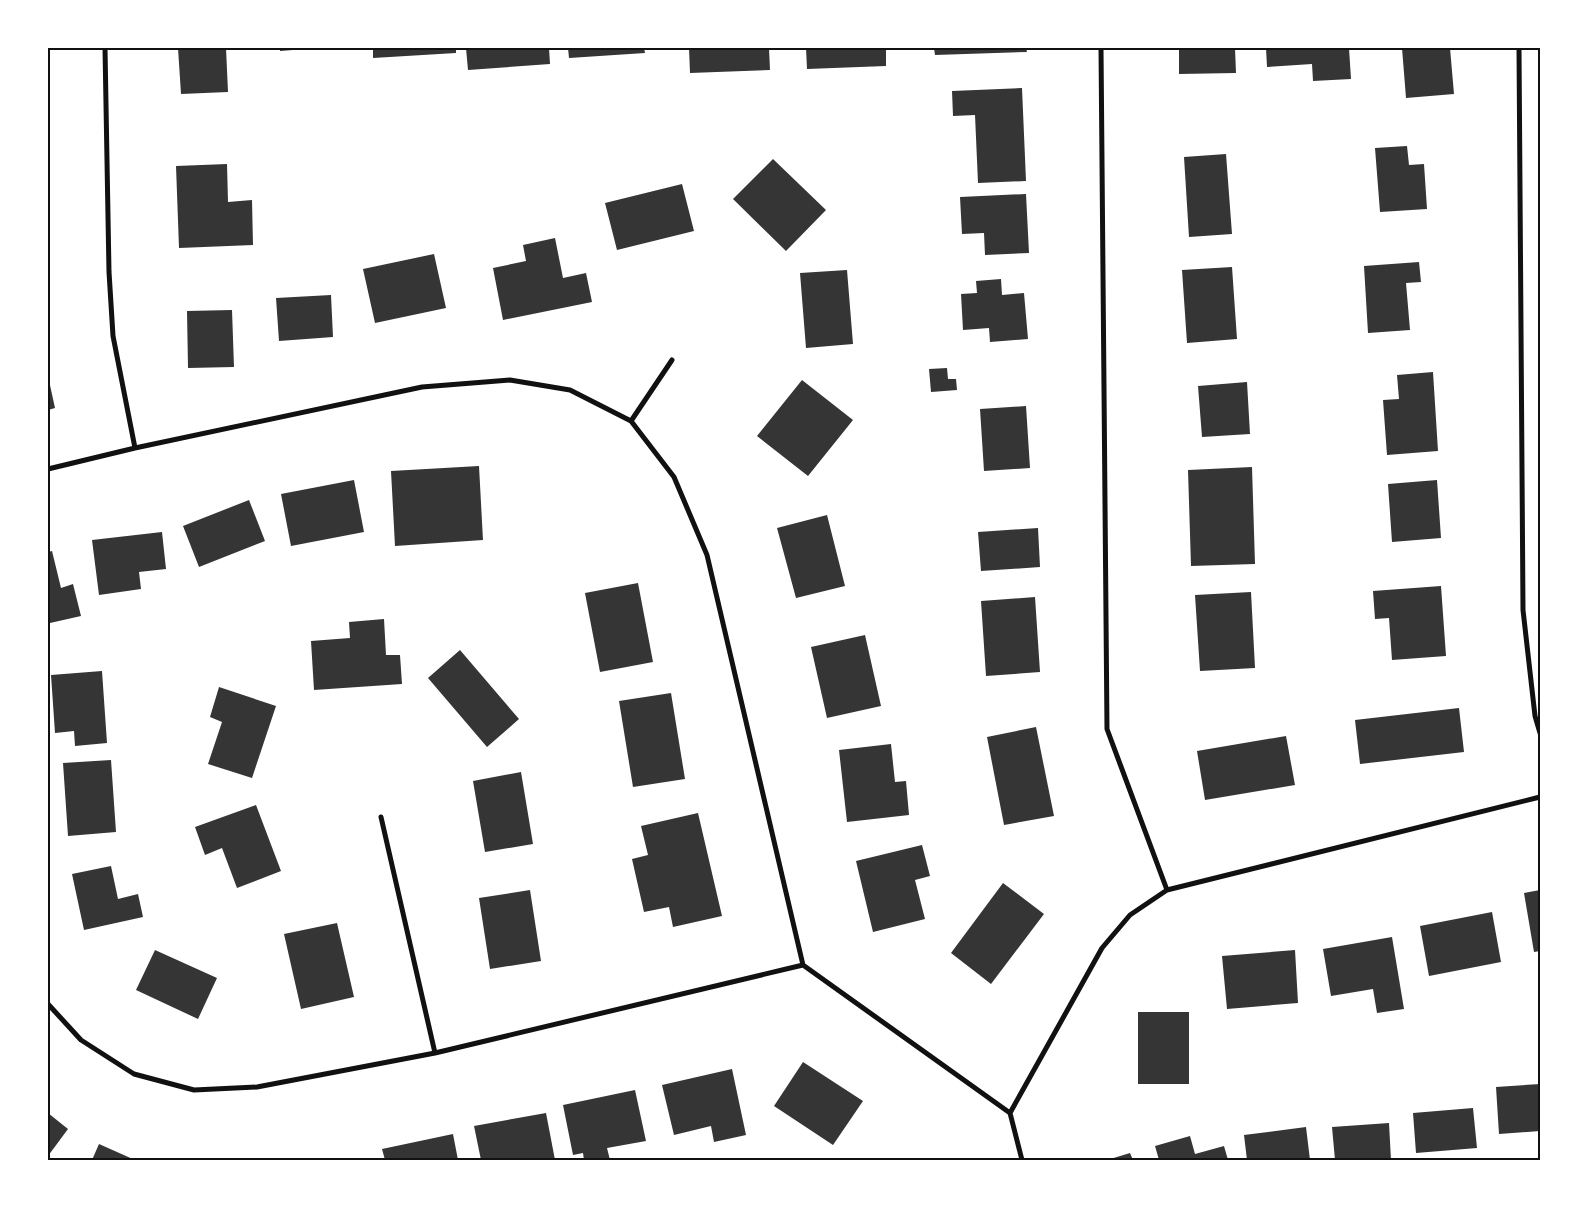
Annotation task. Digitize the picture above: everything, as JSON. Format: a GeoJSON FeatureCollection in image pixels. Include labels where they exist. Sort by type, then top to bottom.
{"type":"FeatureCollection","features":[{"type":"Feature","properties":{"kind":"street"},"geometry":{"type":"LineString","coordinates":[[105,48],[109,272],[113,336],[135,448]]}},
{"type":"Feature","properties":{"kind":"street"},"geometry":{"type":"LineString","coordinates":[[1101,48],[1107,729],[1167,890]]}},
{"type":"Feature","properties":{"kind":"street"},"geometry":{"type":"LineString","coordinates":[[1519,48],[1523,610],[1535,716],[1540,733]]}},
{"type":"Feature","properties":{"kind":"street"},"geometry":{"type":"LineString","coordinates":[[631,421],[672,360]]}},
{"type":"Feature","properties":{"kind":"street"},"geometry":{"type":"LineString","coordinates":[[48,469],[135,448],[422,387],[510,380],[570,390],[631,421],[674,478],[707,555],[803,965],[1010,1113],[1022,1160]]}},
{"type":"Feature","properties":{"kind":"street"},"geometry":{"type":"LineString","coordinates":[[1010,1113],[1102,948],[1130,915],[1167,890],[1540,797]]}},
{"type":"Feature","properties":{"kind":"street"},"geometry":{"type":"LineString","coordinates":[[381,817],[435,1053]]}},
{"type":"Feature","properties":{"kind":"street"},"geometry":{"type":"LineString","coordinates":[[48,1004],[81,1040],[134,1074],[194,1090],[257,1087],[435,1053],[803,965]]}},
{"type":"Feature","properties":{"kind":"building"},"geometry":{"type":"Polygon","coordinates":[[[178,48],[226,48],[228,92],[181,94],[178,48]]]}},
{"type":"Feature","properties":{"kind":"building"},"geometry":{"type":"Polygon","coordinates":[[[280,48],[306,48],[306,49],[280,51],[280,48]]]}},
{"type":"Feature","properties":{"kind":"building"},"geometry":{"type":"Polygon","coordinates":[[[373,48],[456,48],[456,53],[373,58],[373,48]]]}},
{"type":"Feature","properties":{"kind":"building"},"geometry":{"type":"Polygon","coordinates":[[[466,48],[549,48],[550,64],[468,70],[466,48]]]}},
{"type":"Feature","properties":{"kind":"building"},"geometry":{"type":"Polygon","coordinates":[[[568,48],[644,48],[645,53],[569,58],[568,48]]]}},
{"type":"Feature","properties":{"kind":"building"},"geometry":{"type":"Polygon","coordinates":[[[689,48],[769,48],[770,70],[690,73],[689,48]]]}},
{"type":"Feature","properties":{"kind":"building"},"geometry":{"type":"Polygon","coordinates":[[[806,48],[886,48],[886,66],[807,69],[806,48]]]}},
{"type":"Feature","properties":{"kind":"building"},"geometry":{"type":"Polygon","coordinates":[[[934,48],[1026,48],[1027,52],[935,55],[934,48]]]}},
{"type":"Feature","properties":{"kind":"building"},"geometry":{"type":"Polygon","coordinates":[[[1179,48],[1235,48],[1236,73],[1179,74],[1179,48]]]}},
{"type":"Feature","properties":{"kind":"building"},"geometry":{"type":"Polygon","coordinates":[[[1266,48],[1349,48],[1351,79],[1313,81],[1312,64],[1267,67],[1266,48]]]}},
{"type":"Feature","properties":{"kind":"building"},"geometry":{"type":"Polygon","coordinates":[[[1402,48],[1450,48],[1454,94],[1406,98],[1402,48]]]}},
{"type":"Feature","properties":{"kind":"building"},"geometry":{"type":"Polygon","coordinates":[[[1022,88],[1026,181],[978,183],[975,115],[953,116],[952,91],[1022,88]]]}},
{"type":"Feature","properties":{"kind":"building"},"geometry":{"type":"Polygon","coordinates":[[[1407,146],[1409,165],[1424,164],[1427,209],[1380,212],[1375,148],[1407,146]]]}},
{"type":"Feature","properties":{"kind":"building"},"geometry":{"type":"Polygon","coordinates":[[[1226,154],[1232,234],[1189,237],[1184,157],[1226,154]]]}},
{"type":"Feature","properties":{"kind":"building"},"geometry":{"type":"Polygon","coordinates":[[[773,159],[826,210],[786,251],[733,199],[773,159]]]}},
{"type":"Feature","properties":{"kind":"building"},"geometry":{"type":"Polygon","coordinates":[[[227,164],[228,202],[252,200],[253,245],[179,248],[176,166],[227,164]]]}},
{"type":"Feature","properties":{"kind":"building"},"geometry":{"type":"Polygon","coordinates":[[[682,184],[694,231],[617,250],[605,203],[682,184]]]}},
{"type":"Feature","properties":{"kind":"building"},"geometry":{"type":"Polygon","coordinates":[[[1026,194],[1029,253],[985,255],[984,233],[962,234],[960,197],[1026,194]]]}},
{"type":"Feature","properties":{"kind":"building"},"geometry":{"type":"Polygon","coordinates":[[[555,238],[563,278],[586,273],[592,302],[503,320],[493,268],[526,261],[523,245],[555,238]]]}},
{"type":"Feature","properties":{"kind":"building"},"geometry":{"type":"Polygon","coordinates":[[[434,254],[446,308],[375,323],[363,269],[434,254]]]}},
{"type":"Feature","properties":{"kind":"building"},"geometry":{"type":"Polygon","coordinates":[[[1419,262],[1421,282],[1406,283],[1410,330],[1368,333],[1364,266],[1419,262]]]}},
{"type":"Feature","properties":{"kind":"building"},"geometry":{"type":"Polygon","coordinates":[[[1232,267],[1237,339],[1187,343],[1182,270],[1232,267]]]}},
{"type":"Feature","properties":{"kind":"building"},"geometry":{"type":"Polygon","coordinates":[[[847,270],[853,344],[806,348],[800,273],[847,270]]]}},
{"type":"Feature","properties":{"kind":"building"},"geometry":{"type":"Polygon","coordinates":[[[1001,279],[1002,295],[1024,293],[1028,339],[990,342],[989,328],[963,330],[961,294],[977,293],[976,281],[1001,279]]]}},
{"type":"Feature","properties":{"kind":"building"},"geometry":{"type":"Polygon","coordinates":[[[331,295],[333,337],[279,341],[276,298],[331,295]]]}},
{"type":"Feature","properties":{"kind":"building"},"geometry":{"type":"Polygon","coordinates":[[[232,310],[234,367],[188,368],[187,311],[232,310]]]}},
{"type":"Feature","properties":{"kind":"building"},"geometry":{"type":"Polygon","coordinates":[[[947,368],[948,379],[956,379],[957,390],[931,392],[929,369],[947,368]]]}},
{"type":"Feature","properties":{"kind":"building"},"geometry":{"type":"Polygon","coordinates":[[[1433,372],[1438,451],[1387,455],[1383,400],[1399,399],[1397,375],[1433,372]]]}},
{"type":"Feature","properties":{"kind":"building"},"geometry":{"type":"Polygon","coordinates":[[[48,376],[55,408],[48,410],[48,376]]]}},
{"type":"Feature","properties":{"kind":"building"},"geometry":{"type":"Polygon","coordinates":[[[802,380],[853,420],[808,476],[757,436],[802,380]]]}},
{"type":"Feature","properties":{"kind":"building"},"geometry":{"type":"Polygon","coordinates":[[[1247,382],[1250,434],[1202,437],[1198,386],[1247,382]]]}},
{"type":"Feature","properties":{"kind":"building"},"geometry":{"type":"Polygon","coordinates":[[[1026,406],[1030,468],[984,471],[980,409],[1026,406]]]}},
{"type":"Feature","properties":{"kind":"building"},"geometry":{"type":"Polygon","coordinates":[[[479,466],[483,540],[395,546],[391,471],[479,466]]]}},
{"type":"Feature","properties":{"kind":"building"},"geometry":{"type":"Polygon","coordinates":[[[1252,467],[1255,564],[1191,566],[1188,470],[1252,467]]]}},
{"type":"Feature","properties":{"kind":"building"},"geometry":{"type":"Polygon","coordinates":[[[354,480],[364,532],[291,546],[281,494],[354,480]]]}},
{"type":"Feature","properties":{"kind":"building"},"geometry":{"type":"Polygon","coordinates":[[[1437,480],[1441,538],[1392,542],[1388,484],[1437,480]]]}},
{"type":"Feature","properties":{"kind":"building"},"geometry":{"type":"Polygon","coordinates":[[[249,500],[265,541],[199,567],[183,526],[249,500]]]}},
{"type":"Feature","properties":{"kind":"building"},"geometry":{"type":"Polygon","coordinates":[[[827,515],[845,586],[796,598],[777,528],[827,515]]]}},
{"type":"Feature","properties":{"kind":"building"},"geometry":{"type":"Polygon","coordinates":[[[1038,528],[1040,567],[981,571],[978,532],[1038,528]]]}},
{"type":"Feature","properties":{"kind":"building"},"geometry":{"type":"Polygon","coordinates":[[[162,532],[166,569],[139,572],[141,589],[99,595],[92,540],[162,532]]]}},
{"type":"Feature","properties":{"kind":"building"},"geometry":{"type":"Polygon","coordinates":[[[52,551],[61,588],[73,584],[81,616],[50,623],[48,614],[48,552],[52,551]]]}},
{"type":"Feature","properties":{"kind":"building"},"geometry":{"type":"Polygon","coordinates":[[[638,583],[653,662],[600,672],[585,593],[638,583]]]}},
{"type":"Feature","properties":{"kind":"building"},"geometry":{"type":"Polygon","coordinates":[[[1441,586],[1446,656],[1392,660],[1389,618],[1375,619],[1373,591],[1441,586]]]}},
{"type":"Feature","properties":{"kind":"building"},"geometry":{"type":"Polygon","coordinates":[[[1251,592],[1255,668],[1200,671],[1195,595],[1251,592]]]}},
{"type":"Feature","properties":{"kind":"building"},"geometry":{"type":"Polygon","coordinates":[[[1035,597],[1040,672],[986,676],[981,601],[1035,597]]]}},
{"type":"Feature","properties":{"kind":"building"},"geometry":{"type":"Polygon","coordinates":[[[384,619],[386,655],[400,655],[402,684],[314,690],[311,641],[350,638],[349,622],[384,619]]]}},
{"type":"Feature","properties":{"kind":"building"},"geometry":{"type":"Polygon","coordinates":[[[865,635],[881,706],[827,718],[811,647],[865,635]]]}},
{"type":"Feature","properties":{"kind":"building"},"geometry":{"type":"Polygon","coordinates":[[[460,650],[519,719],[487,747],[428,678],[460,650]]]}},
{"type":"Feature","properties":{"kind":"building"},"geometry":{"type":"Polygon","coordinates":[[[102,671],[107,743],[75,746],[74,731],[55,733],[51,675],[102,671]]]}},
{"type":"Feature","properties":{"kind":"building"},"geometry":{"type":"Polygon","coordinates":[[[219,687],[276,706],[252,778],[208,764],[222,722],[210,717],[219,687]]]}},
{"type":"Feature","properties":{"kind":"building"},"geometry":{"type":"Polygon","coordinates":[[[671,693],[685,779],[633,787],[619,701],[671,693]]]}},
{"type":"Feature","properties":{"kind":"building"},"geometry":{"type":"Polygon","coordinates":[[[1459,708],[1464,752],[1360,764],[1355,720],[1459,708]]]}},
{"type":"Feature","properties":{"kind":"building"},"geometry":{"type":"Polygon","coordinates":[[[1036,727],[1054,816],[1004,825],[987,737],[1036,727]]]}},
{"type":"Feature","properties":{"kind":"building"},"geometry":{"type":"Polygon","coordinates":[[[1286,736],[1295,785],[1205,800],[1197,751],[1286,736]]]}},
{"type":"Feature","properties":{"kind":"building"},"geometry":{"type":"Polygon","coordinates":[[[891,744],[895,782],[906,781],[909,815],[847,822],[839,750],[891,744]]]}},
{"type":"Feature","properties":{"kind":"building"},"geometry":{"type":"Polygon","coordinates":[[[111,760],[116,832],[68,836],[63,763],[111,760]]]}},
{"type":"Feature","properties":{"kind":"building"},"geometry":{"type":"Polygon","coordinates":[[[521,772],[533,844],[485,852],[473,781],[521,772]]]}},
{"type":"Feature","properties":{"kind":"building"},"geometry":{"type":"Polygon","coordinates":[[[256,805],[281,871],[237,888],[222,848],[205,855],[195,827],[256,805]]]}},
{"type":"Feature","properties":{"kind":"building"},"geometry":{"type":"Polygon","coordinates":[[[698,813],[722,916],[673,927],[669,907],[644,912],[632,859],[648,855],[641,826],[698,813]]]}},
{"type":"Feature","properties":{"kind":"building"},"geometry":{"type":"Polygon","coordinates":[[[922,845],[930,876],[915,880],[925,919],[873,932],[856,861],[922,845]]]}},
{"type":"Feature","properties":{"kind":"building"},"geometry":{"type":"Polygon","coordinates":[[[111,866],[118,899],[138,894],[143,917],[84,930],[72,874],[111,866]]]}},
{"type":"Feature","properties":{"kind":"building"},"geometry":{"type":"Polygon","coordinates":[[[1003,883],[1044,914],[991,984],[951,953],[1003,883]]]}},
{"type":"Feature","properties":{"kind":"building"},"geometry":{"type":"Polygon","coordinates":[[[530,890],[541,961],[490,969],[479,898],[530,890]]]}},
{"type":"Feature","properties":{"kind":"building"},"geometry":{"type":"Polygon","coordinates":[[[1540,890],[1540,951],[1534,952],[1524,893],[1540,890]]]}},
{"type":"Feature","properties":{"kind":"building"},"geometry":{"type":"Polygon","coordinates":[[[1492,912],[1501,962],[1429,976],[1420,926],[1492,912]]]}},
{"type":"Feature","properties":{"kind":"building"},"geometry":{"type":"Polygon","coordinates":[[[337,923],[354,997],[301,1009],[284,934],[337,923]]]}},
{"type":"Feature","properties":{"kind":"building"},"geometry":{"type":"Polygon","coordinates":[[[1392,937],[1404,1009],[1377,1013],[1373,989],[1331,996],[1323,949],[1392,937]]]}},
{"type":"Feature","properties":{"kind":"building"},"geometry":{"type":"Polygon","coordinates":[[[155,950],[217,978],[198,1019],[136,990],[155,950]]]}},
{"type":"Feature","properties":{"kind":"building"},"geometry":{"type":"Polygon","coordinates":[[[1295,950],[1298,1003],[1227,1009],[1222,956],[1295,950]]]}},
{"type":"Feature","properties":{"kind":"building"},"geometry":{"type":"Polygon","coordinates":[[[1138,1012],[1189,1012],[1189,1084],[1138,1084],[1138,1012]]]}},
{"type":"Feature","properties":{"kind":"building"},"geometry":{"type":"Polygon","coordinates":[[[803,1062],[863,1101],[833,1145],[774,1106],[803,1062]]]}},
{"type":"Feature","properties":{"kind":"building"},"geometry":{"type":"Polygon","coordinates":[[[732,1069],[746,1135],[714,1142],[711,1126],[674,1135],[662,1085],[732,1069]]]}},
{"type":"Feature","properties":{"kind":"building"},"geometry":{"type":"Polygon","coordinates":[[[1540,1084],[1540,1131],[1499,1134],[1496,1087],[1540,1084]]]}},
{"type":"Feature","properties":{"kind":"building"},"geometry":{"type":"Polygon","coordinates":[[[635,1090],[646,1141],[607,1148],[610,1160],[584,1160],[583,1153],[573,1155],[563,1105],[635,1090]]]}},
{"type":"Feature","properties":{"kind":"building"},"geometry":{"type":"Polygon","coordinates":[[[1473,1108],[1477,1148],[1416,1153],[1413,1113],[1473,1108]]]}},
{"type":"Feature","properties":{"kind":"building"},"geometry":{"type":"Polygon","coordinates":[[[48,1113],[68,1129],[48,1156],[48,1113]]]}},
{"type":"Feature","properties":{"kind":"building"},"geometry":{"type":"Polygon","coordinates":[[[546,1113],[555,1160],[481,1160],[474,1126],[546,1113]]]}},
{"type":"Feature","properties":{"kind":"building"},"geometry":{"type":"Polygon","coordinates":[[[1389,1123],[1391,1160],[1335,1160],[1332,1127],[1389,1123]]]}},
{"type":"Feature","properties":{"kind":"building"},"geometry":{"type":"Polygon","coordinates":[[[1306,1127],[1310,1160],[1247,1160],[1244,1135],[1306,1127]]]}},
{"type":"Feature","properties":{"kind":"building"},"geometry":{"type":"Polygon","coordinates":[[[453,1134],[458,1160],[385,1160],[382,1149],[453,1134]]]}},
{"type":"Feature","properties":{"kind":"building"},"geometry":{"type":"Polygon","coordinates":[[[1190,1136],[1195,1154],[1224,1146],[1228,1160],[1159,1160],[1155,1146],[1190,1136]]]}},
{"type":"Feature","properties":{"kind":"building"},"geometry":{"type":"Polygon","coordinates":[[[99,1144],[135,1160],[92,1160],[99,1144]]]}},
{"type":"Feature","properties":{"kind":"building"},"geometry":{"type":"Polygon","coordinates":[[[1130,1153],[1133,1160],[1107,1160],[1130,1153]]]}}]}
